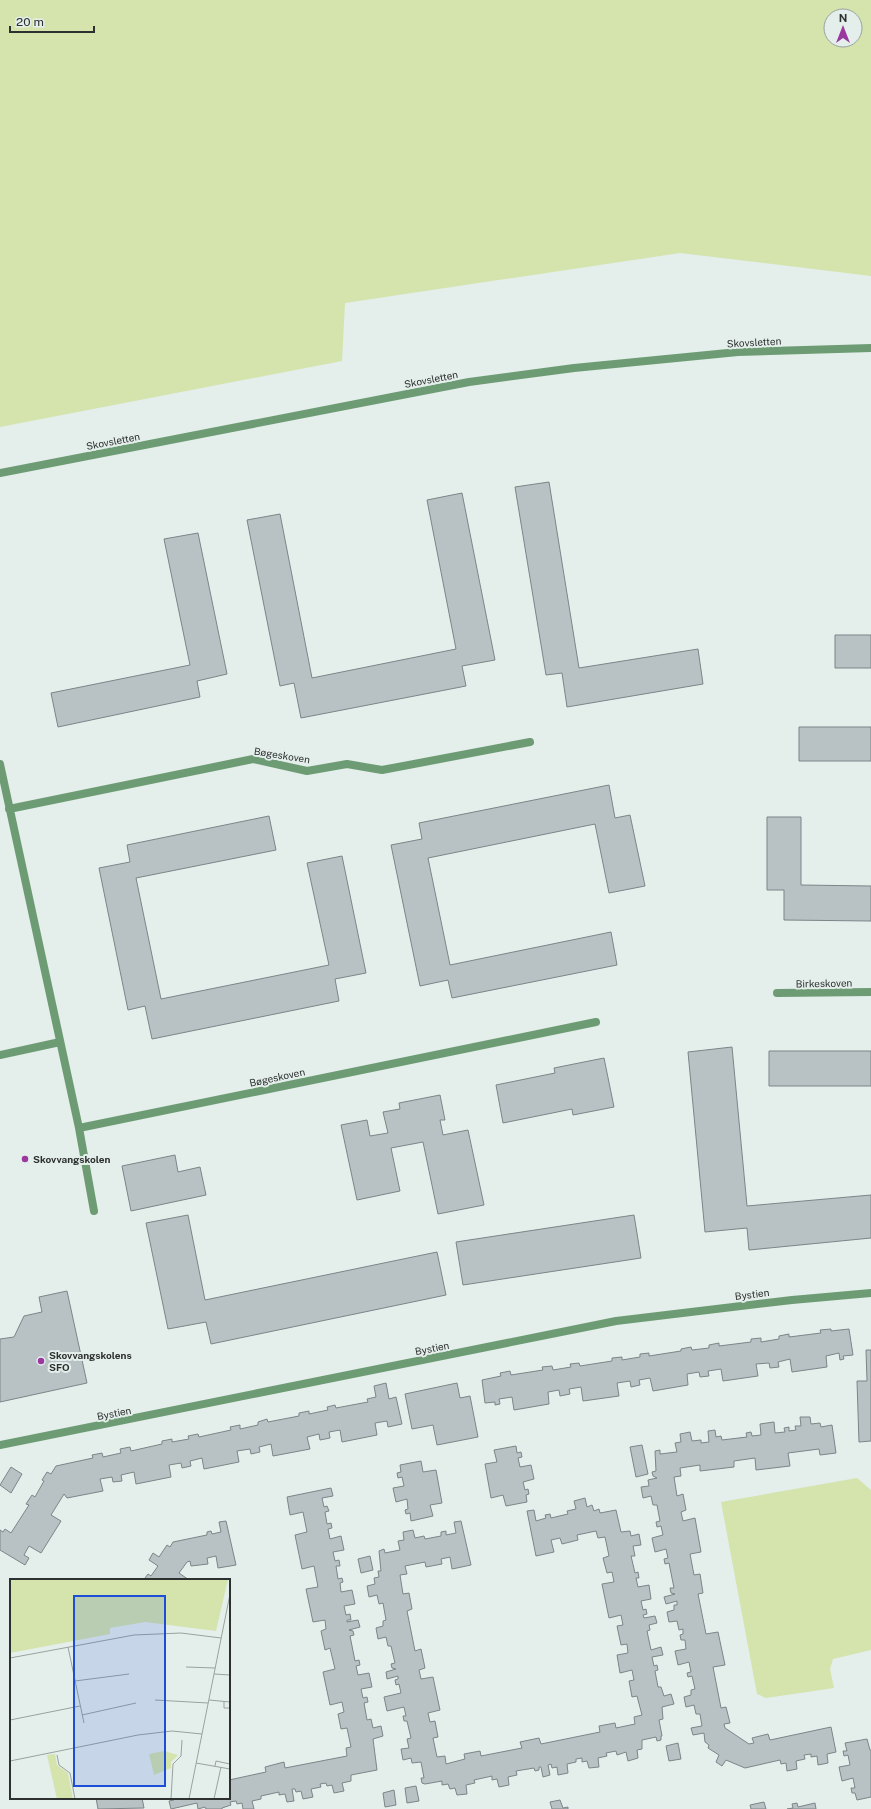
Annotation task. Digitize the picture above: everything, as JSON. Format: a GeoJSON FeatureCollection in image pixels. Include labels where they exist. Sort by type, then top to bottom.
{"type":"FeatureCollection","features":[{"type":"Feature","properties":{"kind":"street","name":"Skovsletten"},"geometry":{"type":"LineString","coordinates":[[0,473],[469,382],[574,368],[738,352],[871,348]]}},
{"type":"Feature","properties":{"kind":"street","name":"Bøgeskoven"},"geometry":{"type":"LineString","coordinates":[[9,808],[253,759],[307,771],[347,764],[382,770],[530,742]]}},
{"type":"Feature","properties":{"kind":"street"},"geometry":{"type":"LineString","coordinates":[[0,764],[79,1128],[94,1211]]}},
{"type":"Feature","properties":{"kind":"street","name":"Birkeskoven"},"geometry":{"type":"LineString","coordinates":[[777,993],[871,992]]}},
{"type":"Feature","properties":{"kind":"street","name":"Bøgeskoven"},"geometry":{"type":"LineString","coordinates":[[79,1128],[596,1022]]}},
{"type":"Feature","properties":{"kind":"street"},"geometry":{"type":"LineString","coordinates":[[0,1054],[60,1042]]}},
{"type":"Feature","properties":{"kind":"street","name":"Bystien"},"geometry":{"type":"LineString","coordinates":[[0,1446],[616,1321],[792,1300],[871,1293]]}},
{"type":"Feature","properties":{"kind":"green space"},"geometry":{"type":"Polygon","coordinates":[[[0,0],[871,0],[871,276],[680,253],[345,303],[342,361],[0,427],[0,0]]]}},
{"type":"Feature","properties":{"kind":"green space"},"geometry":{"type":"Polygon","coordinates":[[[857,1478],[871,1490],[871,1650],[833,1659],[830,1669],[834,1688],[766,1698],[757,1694],[721,1502],[857,1478]]]}},
{"type":"Feature","properties":{"kind":"building"},"geometry":{"type":"Polygon","coordinates":[[[549,482],[579,668],[698,649],[703,684],[567,707],[562,673],[546,675],[515,487],[549,482]]]}},
{"type":"Feature","properties":{"kind":"building"},"geometry":{"type":"Polygon","coordinates":[[[462,493],[495,660],[462,666],[466,686],[301,718],[294,683],[280,686],[247,520],[280,514],[312,678],[456,649],[427,500],[462,493]]]}},
{"type":"Feature","properties":{"kind":"building"},"geometry":{"type":"Polygon","coordinates":[[[198,533],[227,674],[197,681],[200,697],[58,727],[51,693],[190,665],[164,539],[198,533]]]}},
{"type":"Feature","properties":{"kind":"building"},"geometry":{"type":"Polygon","coordinates":[[[835,635],[871,635],[871,668],[835,668],[835,635]]]}},
{"type":"Feature","properties":{"kind":"building"},"geometry":{"type":"Polygon","coordinates":[[[799,727],[871,727],[871,761],[799,761],[799,727]]]}},
{"type":"Feature","properties":{"kind":"building"},"geometry":{"type":"Polygon","coordinates":[[[609,785],[615,818],[630,815],[645,886],[609,893],[595,824],[428,858],[450,965],[611,932],[617,965],[452,998],[448,980],[420,986],[391,845],[422,839],[419,823],[609,785]]]}},
{"type":"Feature","properties":{"kind":"building"},"geometry":{"type":"Polygon","coordinates":[[[269,816],[276,850],[136,878],[161,999],[329,965],[307,863],[342,856],[366,973],[335,979],[339,1001],[152,1039],[145,1006],[128,1010],[99,868],[130,862],[127,845],[269,816]]]}},
{"type":"Feature","properties":{"kind":"building"},"geometry":{"type":"Polygon","coordinates":[[[767,817],[801,817],[801,885],[871,886],[871,921],[784,920],[784,890],[767,890],[767,817]]]}},
{"type":"Feature","properties":{"kind":"building"},"geometry":{"type":"Polygon","coordinates":[[[732,1047],[747,1206],[871,1195],[871,1238],[749,1250],[747,1228],[705,1232],[688,1052],[732,1047]]]}},
{"type":"Feature","properties":{"kind":"building"},"geometry":{"type":"Polygon","coordinates":[[[769,1051],[871,1051],[871,1086],[769,1086],[769,1051]]]}},
{"type":"Feature","properties":{"kind":"building"},"geometry":{"type":"Polygon","coordinates":[[[604,1058],[614,1107],[573,1115],[572,1109],[503,1123],[496,1085],[555,1073],[554,1068],[604,1058]]]}},
{"type":"Feature","properties":{"kind":"building"},"geometry":{"type":"Polygon","coordinates":[[[440,1095],[445,1120],[440,1120],[443,1135],[468,1130],[484,1205],[438,1214],[423,1142],[391,1148],[400,1191],[357,1200],[341,1125],[367,1120],[370,1136],[388,1133],[383,1112],[400,1109],[399,1103],[440,1095]]]}},
{"type":"Feature","properties":{"kind":"building"},"geometry":{"type":"Polygon","coordinates":[[[175,1155],[178,1172],[200,1167],[206,1195],[131,1211],[122,1166],[175,1155]]]}},
{"type":"Feature","properties":{"kind":"building"},"geometry":{"type":"Polygon","coordinates":[[[188,1215],[205,1300],[437,1252],[446,1295],[211,1344],[206,1322],[168,1329],[146,1223],[188,1215]]]}},
{"type":"Feature","properties":{"kind":"building"},"geometry":{"type":"Polygon","coordinates":[[[634,1215],[641,1258],[463,1285],[456,1242],[634,1215]]]}},
{"type":"Feature","properties":{"kind":"building","name":"Skovvangskolens SFO"},"geometry":{"type":"Polygon","coordinates":[[[67,1291],[87,1383],[0,1402],[0,1339],[14,1337],[24,1316],[42,1312],[39,1297],[67,1291]]]}},
{"type":"Feature","properties":{"kind":"building"},"geometry":{"type":"Polygon","coordinates":[[[831,1329],[831,1331],[849,1329],[853,1355],[843,1356],[844,1359],[840,1360],[839,1353],[826,1356],[827,1367],[792,1372],[790,1359],[778,1362],[779,1367],[770,1368],[769,1363],[756,1364],[758,1376],[723,1381],[721,1369],[708,1371],[709,1376],[700,1377],[699,1372],[687,1374],[688,1385],[653,1391],[650,1378],[639,1380],[640,1385],[631,1387],[630,1381],[617,1383],[619,1396],[583,1401],[581,1387],[569,1389],[570,1394],[560,1396],[559,1390],[548,1392],[549,1404],[514,1410],[512,1397],[499,1399],[500,1404],[495,1405],[495,1402],[485,1403],[482,1380],[501,1376],[500,1373],[510,1371],[511,1375],[543,1370],[542,1367],[552,1366],[553,1370],[571,1367],[570,1364],[579,1363],[580,1366],[612,1361],[612,1358],[622,1357],[622,1360],[640,1357],[640,1354],[649,1353],[649,1356],[681,1351],[681,1349],[691,1347],[692,1350],[709,1348],[709,1345],[719,1343],[719,1346],[751,1342],[751,1339],[761,1338],[761,1342],[779,1339],[779,1336],[789,1334],[789,1337],[821,1333],[820,1330],[831,1329]]]}},
{"type":"Feature","properties":{"kind":"building"},"geometry":{"type":"Polygon","coordinates":[[[866,1350],[871,1350],[871,1441],[859,1442],[857,1381],[867,1381],[866,1350]]]}},
{"type":"Feature","properties":{"kind":"building"},"geometry":{"type":"Polygon","coordinates":[[[386,1383],[389,1399],[396,1397],[402,1424],[388,1427],[387,1421],[375,1423],[377,1435],[342,1442],[340,1430],[329,1432],[330,1438],[320,1440],[319,1434],[307,1437],[310,1449],[273,1456],[271,1444],[259,1447],[260,1452],[251,1454],[250,1449],[237,1451],[239,1462],[204,1469],[202,1458],[190,1461],[191,1466],[182,1468],[181,1463],[169,1465],[171,1477],[136,1484],[134,1472],[121,1475],[122,1481],[113,1482],[112,1477],[100,1479],[103,1491],[67,1498],[64,1494],[51,1515],[61,1521],[41,1553],[29,1546],[24,1555],[29,1558],[25,1565],[0,1550],[0,1530],[3,1532],[5,1529],[11,1533],[29,1505],[26,1504],[32,1495],[35,1497],[47,1472],[51,1474],[56,1466],[93,1458],[92,1455],[102,1453],[103,1457],[121,1453],[120,1449],[130,1447],[131,1451],[162,1444],[162,1441],[172,1439],[172,1442],[189,1439],[188,1436],[198,1434],[199,1437],[231,1430],[230,1427],[240,1425],[240,1429],[258,1425],[258,1422],[267,1419],[268,1422],[299,1416],[299,1413],[309,1411],[309,1414],[328,1410],[327,1407],[335,1405],[336,1408],[368,1402],[367,1399],[376,1397],[374,1386],[386,1383]]]}},
{"type":"Feature","properties":{"kind":"building"},"geometry":{"type":"Polygon","coordinates":[[[457,1383],[460,1398],[470,1396],[478,1437],[437,1445],[433,1425],[412,1429],[405,1394],[457,1383]]]}},
{"type":"Feature","properties":{"kind":"building"},"geometry":{"type":"Polygon","coordinates":[[[800,1417],[810,1417],[811,1424],[820,1423],[821,1427],[832,1425],[836,1453],[820,1455],[819,1449],[788,1453],[790,1466],[756,1470],[755,1458],[734,1461],[734,1467],[700,1471],[700,1465],[680,1468],[681,1476],[674,1477],[677,1496],[683,1494],[686,1510],[681,1512],[683,1521],[695,1518],[701,1552],[690,1554],[694,1575],[700,1574],[703,1593],[698,1594],[706,1634],[718,1632],[725,1665],[713,1667],[721,1708],[726,1707],[730,1723],[724,1724],[725,1728],[749,1744],[754,1743],[752,1738],[768,1734],[770,1740],[831,1727],[836,1752],[827,1754],[828,1763],[818,1765],[817,1756],[811,1757],[811,1754],[804,1755],[805,1759],[796,1761],[797,1769],[787,1771],[786,1763],[781,1764],[780,1760],[745,1768],[726,1760],[722,1766],[716,1762],[719,1755],[708,1748],[709,1745],[705,1742],[704,1733],[693,1735],[691,1728],[702,1726],[700,1714],[696,1714],[694,1705],[686,1707],[684,1697],[691,1695],[691,1690],[695,1689],[692,1676],[688,1677],[687,1673],[691,1672],[689,1662],[678,1665],[675,1651],[686,1649],[685,1640],[681,1640],[680,1635],[683,1634],[683,1629],[679,1630],[677,1621],[669,1622],[667,1612],[674,1610],[674,1605],[677,1605],[677,1601],[666,1604],[664,1597],[675,1594],[671,1593],[670,1588],[674,1588],[669,1563],[665,1564],[664,1559],[668,1558],[666,1549],[655,1552],[652,1538],[663,1535],[661,1526],[657,1527],[656,1522],[660,1521],[657,1505],[653,1505],[651,1496],[643,1498],[641,1487],[649,1486],[648,1480],[657,1478],[653,1476],[652,1472],[656,1471],[655,1451],[660,1450],[660,1454],[677,1452],[675,1443],[681,1442],[680,1434],[690,1432],[692,1441],[701,1440],[701,1443],[709,1442],[708,1431],[715,1430],[716,1437],[721,1436],[722,1440],[747,1437],[746,1433],[751,1432],[752,1436],[761,1435],[760,1424],[774,1422],[775,1433],[785,1432],[784,1428],[789,1427],[789,1431],[796,1430],[795,1426],[801,1426],[800,1417]]]}},
{"type":"Feature","properties":{"kind":"building"},"geometry":{"type":"Polygon","coordinates":[[[642,1445],[648,1474],[636,1477],[630,1447],[642,1445]]]}},
{"type":"Feature","properties":{"kind":"building"},"geometry":{"type":"Polygon","coordinates":[[[516,1446],[517,1453],[521,1452],[522,1457],[518,1458],[520,1467],[531,1465],[534,1479],[523,1482],[525,1490],[528,1489],[529,1494],[526,1495],[527,1502],[506,1506],[503,1495],[491,1498],[485,1464],[497,1462],[494,1450],[516,1446]]]}},
{"type":"Feature","properties":{"kind":"building"},"geometry":{"type":"Polygon","coordinates":[[[421,1461],[423,1472],[436,1470],[442,1503],[430,1505],[433,1516],[411,1521],[410,1513],[406,1514],[405,1510],[408,1509],[407,1499],[396,1502],[393,1488],[404,1486],[402,1477],[398,1478],[397,1473],[401,1472],[400,1465],[421,1461]]]}},
{"type":"Feature","properties":{"kind":"building"},"geometry":{"type":"Polygon","coordinates":[[[11,1467],[22,1474],[11,1493],[0,1485],[11,1467]]]}},
{"type":"Feature","properties":{"kind":"building"},"geometry":{"type":"Polygon","coordinates":[[[331,1488],[333,1496],[322,1498],[324,1507],[327,1506],[329,1511],[325,1512],[327,1524],[331,1523],[332,1528],[328,1529],[330,1539],[341,1536],[344,1550],[333,1552],[335,1561],[339,1560],[340,1566],[336,1566],[338,1579],[342,1578],[343,1582],[340,1583],[341,1592],[352,1590],[355,1604],[344,1606],[346,1615],[350,1614],[351,1620],[347,1620],[347,1622],[358,1620],[360,1627],[349,1630],[353,1631],[354,1635],[350,1636],[355,1661],[359,1660],[360,1665],[356,1666],[358,1675],[369,1673],[372,1687],[361,1689],[363,1698],[367,1697],[368,1702],[364,1703],[367,1720],[371,1719],[373,1728],[381,1726],[383,1736],[373,1739],[377,1770],[351,1775],[351,1781],[342,1783],[344,1791],[334,1793],[332,1785],[327,1786],[326,1783],[320,1784],[321,1787],[311,1789],[313,1797],[303,1799],[301,1791],[296,1792],[295,1789],[292,1789],[294,1801],[287,1802],[285,1794],[279,1795],[279,1792],[261,1796],[261,1799],[252,1801],[254,1809],[243,1809],[242,1803],[237,1804],[236,1801],[230,1802],[231,1805],[222,1809],[206,1809],[205,1807],[198,1809],[197,1803],[171,1809],[169,1801],[174,1799],[230,1799],[230,1780],[266,1772],[265,1767],[284,1762],[285,1768],[347,1756],[346,1748],[351,1747],[347,1728],[341,1729],[338,1714],[344,1712],[342,1702],[330,1705],[323,1672],[335,1669],[330,1648],[325,1650],[321,1631],[326,1629],[325,1620],[313,1622],[306,1589],[318,1587],[314,1566],[302,1569],[295,1535],[307,1532],[303,1512],[290,1515],[287,1497],[331,1488]]]}},
{"type":"Feature","properties":{"kind":"building"},"geometry":{"type":"Polygon","coordinates":[[[585,1498],[587,1507],[592,1505],[594,1511],[599,1509],[600,1513],[616,1510],[621,1532],[630,1531],[631,1536],[639,1534],[641,1545],[633,1546],[635,1556],[631,1556],[635,1573],[638,1572],[639,1578],[636,1578],[638,1587],[649,1585],[651,1599],[641,1601],[643,1610],[646,1609],[647,1614],[643,1615],[644,1618],[655,1616],[657,1623],[649,1625],[650,1630],[647,1631],[651,1650],[661,1647],[663,1655],[652,1657],[654,1666],[657,1665],[658,1670],[655,1671],[658,1687],[661,1687],[664,1696],[671,1694],[674,1704],[662,1707],[663,1719],[659,1720],[662,1736],[661,1740],[657,1741],[656,1737],[642,1740],[642,1749],[637,1750],[638,1758],[628,1761],[626,1752],[617,1755],[616,1751],[606,1753],[607,1756],[598,1758],[599,1767],[589,1768],[587,1761],[582,1762],[582,1758],[576,1759],[576,1762],[567,1764],[568,1773],[558,1775],[557,1767],[552,1768],[551,1764],[548,1765],[550,1775],[543,1777],[541,1767],[539,1767],[539,1770],[535,1771],[534,1768],[516,1771],[517,1775],[508,1777],[509,1785],[499,1787],[497,1779],[492,1780],[492,1776],[474,1780],[475,1783],[466,1785],[467,1794],[457,1795],[455,1788],[450,1789],[448,1784],[442,1785],[442,1781],[425,1784],[422,1783],[421,1778],[424,1778],[421,1762],[412,1763],[411,1758],[403,1760],[401,1749],[409,1748],[407,1739],[411,1738],[407,1721],[404,1721],[403,1716],[406,1716],[404,1707],[387,1711],[384,1697],[401,1693],[399,1684],[396,1685],[395,1680],[398,1679],[398,1676],[387,1679],[386,1672],[396,1669],[392,1668],[391,1664],[395,1663],[391,1646],[388,1646],[386,1637],[378,1639],[376,1628],[383,1626],[383,1621],[386,1620],[383,1603],[379,1604],[377,1595],[369,1597],[367,1586],[375,1584],[374,1578],[379,1577],[378,1571],[381,1571],[379,1551],[384,1549],[385,1553],[400,1550],[398,1541],[404,1540],[403,1532],[413,1530],[415,1538],[424,1536],[425,1539],[441,1536],[441,1532],[446,1531],[446,1535],[456,1533],[454,1522],[461,1521],[471,1565],[452,1569],[450,1557],[441,1559],[442,1564],[426,1567],[425,1562],[405,1566],[407,1574],[400,1575],[403,1594],[409,1593],[412,1609],[407,1611],[415,1651],[421,1649],[425,1668],[419,1670],[421,1679],[433,1677],[440,1710],[428,1713],[430,1722],[435,1721],[438,1737],[433,1738],[437,1757],[445,1756],[446,1764],[465,1759],[464,1754],[480,1751],[481,1756],[522,1748],[520,1742],[539,1738],[541,1744],[600,1732],[599,1726],[615,1723],[616,1728],[635,1724],[634,1717],[642,1715],[637,1696],[632,1697],[629,1681],[634,1680],[632,1670],[620,1673],[617,1655],[628,1653],[627,1644],[621,1645],[617,1626],[623,1625],[621,1615],[609,1618],[602,1584],[614,1582],[612,1572],[607,1573],[603,1558],[609,1556],[605,1537],[598,1538],[596,1531],[577,1535],[578,1540],[562,1544],[560,1538],[551,1540],[554,1552],[536,1556],[527,1511],[534,1510],[536,1521],[546,1518],[545,1515],[550,1514],[551,1518],[568,1514],[567,1511],[576,1509],[574,1501],[585,1498]]]}},
{"type":"Feature","properties":{"kind":"building"},"geometry":{"type":"Polygon","coordinates":[[[226,1521],[236,1565],[218,1568],[216,1556],[207,1558],[208,1564],[191,1566],[190,1561],[187,1562],[179,1573],[188,1579],[145,1578],[148,1574],[151,1576],[158,1566],[149,1560],[153,1553],[159,1557],[167,1545],[170,1547],[173,1542],[207,1535],[207,1532],[211,1531],[212,1534],[221,1532],[219,1522],[226,1521]]]}},
{"type":"Feature","properties":{"kind":"building"},"geometry":{"type":"Polygon","coordinates":[[[370,1556],[373,1570],[361,1573],[358,1559],[370,1556]]]}},
{"type":"Feature","properties":{"kind":"building"},"geometry":{"type":"Polygon","coordinates":[[[867,1739],[871,1750],[871,1797],[857,1800],[855,1793],[852,1793],[851,1788],[855,1788],[853,1778],[842,1781],[839,1767],[850,1765],[848,1755],[844,1756],[843,1751],[847,1751],[845,1743],[867,1739]]]}},
{"type":"Feature","properties":{"kind":"building"},"geometry":{"type":"Polygon","coordinates":[[[678,1743],[681,1759],[669,1761],[666,1746],[678,1743]]]}},
{"type":"Feature","properties":{"kind":"building"},"geometry":{"type":"Polygon","coordinates":[[[416,1786],[419,1801],[407,1803],[405,1788],[416,1786]]]}},
{"type":"Feature","properties":{"kind":"building"},"geometry":{"type":"Polygon","coordinates":[[[394,1790],[396,1805],[385,1807],[383,1793],[394,1790]]]}},
{"type":"Feature","properties":{"kind":"building"},"geometry":{"type":"Polygon","coordinates":[[[96,1799],[142,1799],[144,1808],[98,1809],[96,1799]]]}},
{"type":"Feature","properties":{"kind":"building"},"geometry":{"type":"Polygon","coordinates":[[[560,1800],[563,1808],[568,1807],[568,1809],[552,1809],[550,1802],[560,1800]]]}},
{"type":"Feature","properties":{"kind":"building"},"geometry":{"type":"Polygon","coordinates":[[[764,1802],[766,1809],[751,1809],[750,1805],[764,1802]]]}},
{"type":"Feature","properties":{"kind":"building"},"geometry":{"type":"Polygon","coordinates":[[[797,1803],[798,1807],[815,1803],[816,1809],[787,1809],[793,1808],[792,1804],[797,1803]]]}},
{"type":"Feature","properties":{"kind":"place","name":"Skovvangskolen"},"geometry":{"type":"Point","coordinates":[25,1159]}},
{"type":"Feature","properties":{"kind":"place","name":"Skovvangskolens SFO"},"geometry":{"type":"Point","coordinates":[41,1361]}}]}
